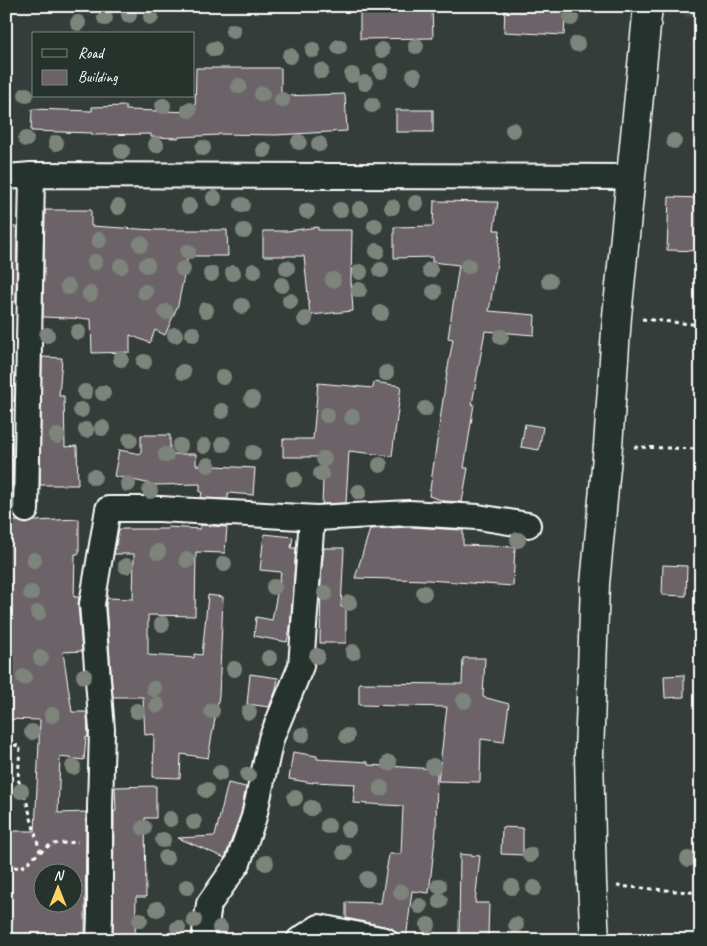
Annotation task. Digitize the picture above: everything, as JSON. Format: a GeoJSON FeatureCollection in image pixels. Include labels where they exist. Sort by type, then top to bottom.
{"type":"FeatureCollection","features":[{"type":"Feature","properties":{"kind":"main road"},"geometry":{"type":"LineString","coordinates":[[595,940],[589,754],[594,604],[617,316],[648,6]]}},
{"type":"Feature","properties":{"kind":"street"},"geometry":{"type":"LineString","coordinates":[[26,510],[32,175]]}},
{"type":"Feature","properties":{"kind":"street"},"geometry":{"type":"LineString","coordinates":[[6,177],[32,175],[631,177]]}},
{"type":"Feature","properties":{"kind":"street"},"geometry":{"type":"LineString","coordinates":[[99,940],[102,730],[92,604],[108,509],[160,509],[312,518],[409,513],[478,517],[528,525]]}},
{"type":"Feature","properties":{"kind":"street"},"geometry":{"type":"LineString","coordinates":[[204,940],[209,904],[238,863],[254,817],[271,739],[301,666],[312,518]]}},
{"type":"Feature","properties":{"kind":"street"},"geometry":{"type":"LineString","coordinates":[[299,940],[319,927],[385,940]]}},
{"type":"Feature","properties":{"kind":"path"},"geometry":{"type":"LineString","coordinates":[[617,316],[701,325]]}},
{"type":"Feature","properties":{"kind":"path"},"geometry":{"type":"LineString","coordinates":[[608,446],[701,449]]}},
{"type":"Feature","properties":{"kind":"path"},"geometry":{"type":"LineString","coordinates":[[6,744],[20,746],[18,779],[27,803],[40,852]]}},
{"type":"Feature","properties":{"kind":"path"},"geometry":{"type":"LineString","coordinates":[[6,866],[21,868],[52,844],[100,840]]}},
{"type":"Feature","properties":{"kind":"path"},"geometry":{"type":"LineString","coordinates":[[592,884],[701,893]]}},
{"type":"Feature","properties":{"kind":"shaded area"},"geometry":{"type":"Polygon","coordinates":[[[684,6],[701,6],[701,18],[685,17],[684,6]]]}},
{"type":"Feature","properties":{"kind":"building"},"geometry":{"type":"Polygon","coordinates":[[[360,6],[432,6],[433,38],[360,39],[360,6]]]}},
{"type":"Feature","properties":{"kind":"building"},"geometry":{"type":"Polygon","coordinates":[[[505,6],[566,6],[564,35],[504,32],[505,6]]]}},
{"type":"Feature","properties":{"kind":"building"},"geometry":{"type":"Polygon","coordinates":[[[196,68],[281,68],[281,96],[345,94],[347,131],[276,135],[219,134],[179,138],[151,137],[151,134],[92,135],[92,133],[31,131],[32,109],[92,111],[92,107],[126,106],[126,110],[195,112],[196,68]]]}},
{"type":"Feature","properties":{"kind":"building"},"geometry":{"type":"Polygon","coordinates":[[[396,110],[433,110],[433,132],[396,132],[396,110]]]}},
{"type":"Feature","properties":{"kind":"building"},"geometry":{"type":"Polygon","coordinates":[[[669,197],[701,198],[701,251],[667,250],[669,197]]]}},
{"type":"Feature","properties":{"kind":"building"},"geometry":{"type":"Polygon","coordinates":[[[434,201],[498,202],[494,230],[500,230],[489,311],[535,315],[534,335],[485,331],[472,404],[474,404],[464,468],[468,468],[462,502],[444,501],[429,496],[453,339],[448,338],[459,265],[432,262],[432,257],[394,258],[394,227],[433,226],[434,201]]]}},
{"type":"Feature","properties":{"kind":"building"},"geometry":{"type":"Polygon","coordinates":[[[45,210],[91,210],[91,226],[155,230],[227,230],[228,256],[188,256],[178,305],[165,335],[155,330],[150,343],[130,335],[130,352],[92,353],[91,319],[43,317],[45,210]]]}},
{"type":"Feature","properties":{"kind":"building"},"geometry":{"type":"Polygon","coordinates":[[[6,227],[17,227],[16,302],[6,302],[6,227]]]}},
{"type":"Feature","properties":{"kind":"building"},"geometry":{"type":"Polygon","coordinates":[[[318,227],[318,230],[352,230],[351,280],[353,311],[310,315],[304,256],[263,256],[263,231],[287,231],[318,227]]]}},
{"type":"Feature","properties":{"kind":"building"},"geometry":{"type":"Polygon","coordinates":[[[42,357],[62,358],[59,396],[64,396],[65,447],[77,446],[78,485],[40,485],[42,357]]]}},
{"type":"Feature","properties":{"kind":"building"},"geometry":{"type":"Polygon","coordinates":[[[6,374],[15,374],[14,401],[6,401],[6,374]]]}},
{"type":"Feature","properties":{"kind":"building"},"geometry":{"type":"Polygon","coordinates":[[[374,382],[401,386],[392,456],[349,451],[346,503],[322,504],[324,457],[283,457],[283,439],[313,439],[318,383],[373,388],[374,382]]]}},
{"type":"Feature","properties":{"kind":"building"},"geometry":{"type":"Polygon","coordinates":[[[525,424],[543,427],[539,450],[521,447],[525,424]]]}},
{"type":"Feature","properties":{"kind":"building"},"geometry":{"type":"Polygon","coordinates":[[[141,435],[170,435],[170,454],[196,454],[196,465],[255,468],[253,495],[228,493],[228,499],[201,498],[200,484],[156,485],[114,476],[119,450],[141,454],[141,435]]]}},
{"type":"Feature","properties":{"kind":"building"},"geometry":{"type":"Polygon","coordinates":[[[6,458],[13,458],[13,484],[6,484],[6,458]]]}},
{"type":"Feature","properties":{"kind":"building"},"geometry":{"type":"Polygon","coordinates":[[[79,519],[79,554],[75,554],[74,597],[79,597],[82,651],[63,652],[72,712],[87,712],[88,737],[86,737],[84,760],[60,757],[58,813],[86,812],[85,940],[6,940],[6,831],[35,831],[40,720],[6,719],[6,521],[18,521],[26,524],[34,521],[79,519]]]}},
{"type":"Feature","properties":{"kind":"building"},"geometry":{"type":"Polygon","coordinates":[[[200,525],[227,527],[225,553],[196,552],[195,616],[148,615],[148,655],[194,658],[194,654],[202,655],[208,595],[223,597],[219,696],[208,758],[181,754],[180,778],[153,777],[154,734],[145,735],[143,697],[113,697],[107,598],[133,599],[134,554],[114,554],[119,529],[167,529],[168,527],[200,529],[200,525]]]}},
{"type":"Feature","properties":{"kind":"building"},"geometry":{"type":"Polygon","coordinates":[[[409,527],[463,530],[463,545],[515,547],[513,586],[428,580],[355,578],[370,529],[409,527]]]}},
{"type":"Feature","properties":{"kind":"building"},"geometry":{"type":"Polygon","coordinates":[[[264,534],[293,537],[291,548],[296,548],[290,628],[287,642],[254,636],[256,617],[272,620],[281,572],[260,570],[264,534]]]}},
{"type":"Feature","properties":{"kind":"building"},"geometry":{"type":"Polygon","coordinates":[[[324,548],[344,548],[341,607],[346,608],[346,643],[320,643],[321,576],[324,548]]]}},
{"type":"Feature","properties":{"kind":"building"},"geometry":{"type":"Polygon","coordinates":[[[663,565],[687,566],[686,596],[662,595],[663,565]]]}},
{"type":"Feature","properties":{"kind":"building"},"geometry":{"type":"Polygon","coordinates":[[[463,658],[485,658],[483,697],[509,704],[504,742],[481,739],[480,782],[438,781],[447,707],[359,705],[359,683],[462,684],[463,658]]]}},
{"type":"Feature","properties":{"kind":"building"},"geometry":{"type":"Polygon","coordinates":[[[250,674],[278,678],[276,690],[269,707],[247,704],[250,674]]]}},
{"type":"Feature","properties":{"kind":"building"},"geometry":{"type":"Polygon","coordinates":[[[684,675],[684,697],[665,698],[664,676],[684,675]]]}},
{"type":"Feature","properties":{"kind":"building"},"geometry":{"type":"Polygon","coordinates":[[[293,752],[317,756],[317,759],[368,762],[368,765],[437,769],[436,830],[429,893],[412,891],[406,940],[398,940],[398,935],[388,927],[346,918],[346,902],[381,903],[389,854],[401,854],[403,806],[353,803],[355,784],[313,783],[289,779],[293,752]]]}},
{"type":"Feature","properties":{"kind":"building"},"geometry":{"type":"Polygon","coordinates":[[[228,783],[246,787],[241,813],[225,858],[178,838],[215,836],[228,783]]]}},
{"type":"Feature","properties":{"kind":"building"},"geometry":{"type":"Polygon","coordinates":[[[156,786],[156,818],[145,818],[146,897],[136,897],[135,940],[113,940],[115,787],[156,786]]]}},
{"type":"Feature","properties":{"kind":"building"},"geometry":{"type":"Polygon","coordinates":[[[502,827],[523,828],[523,855],[501,854],[502,827]]]}},
{"type":"Feature","properties":{"kind":"building"},"geometry":{"type":"Polygon","coordinates":[[[460,854],[480,856],[475,903],[489,903],[488,936],[459,935],[460,854]]]}}]}
